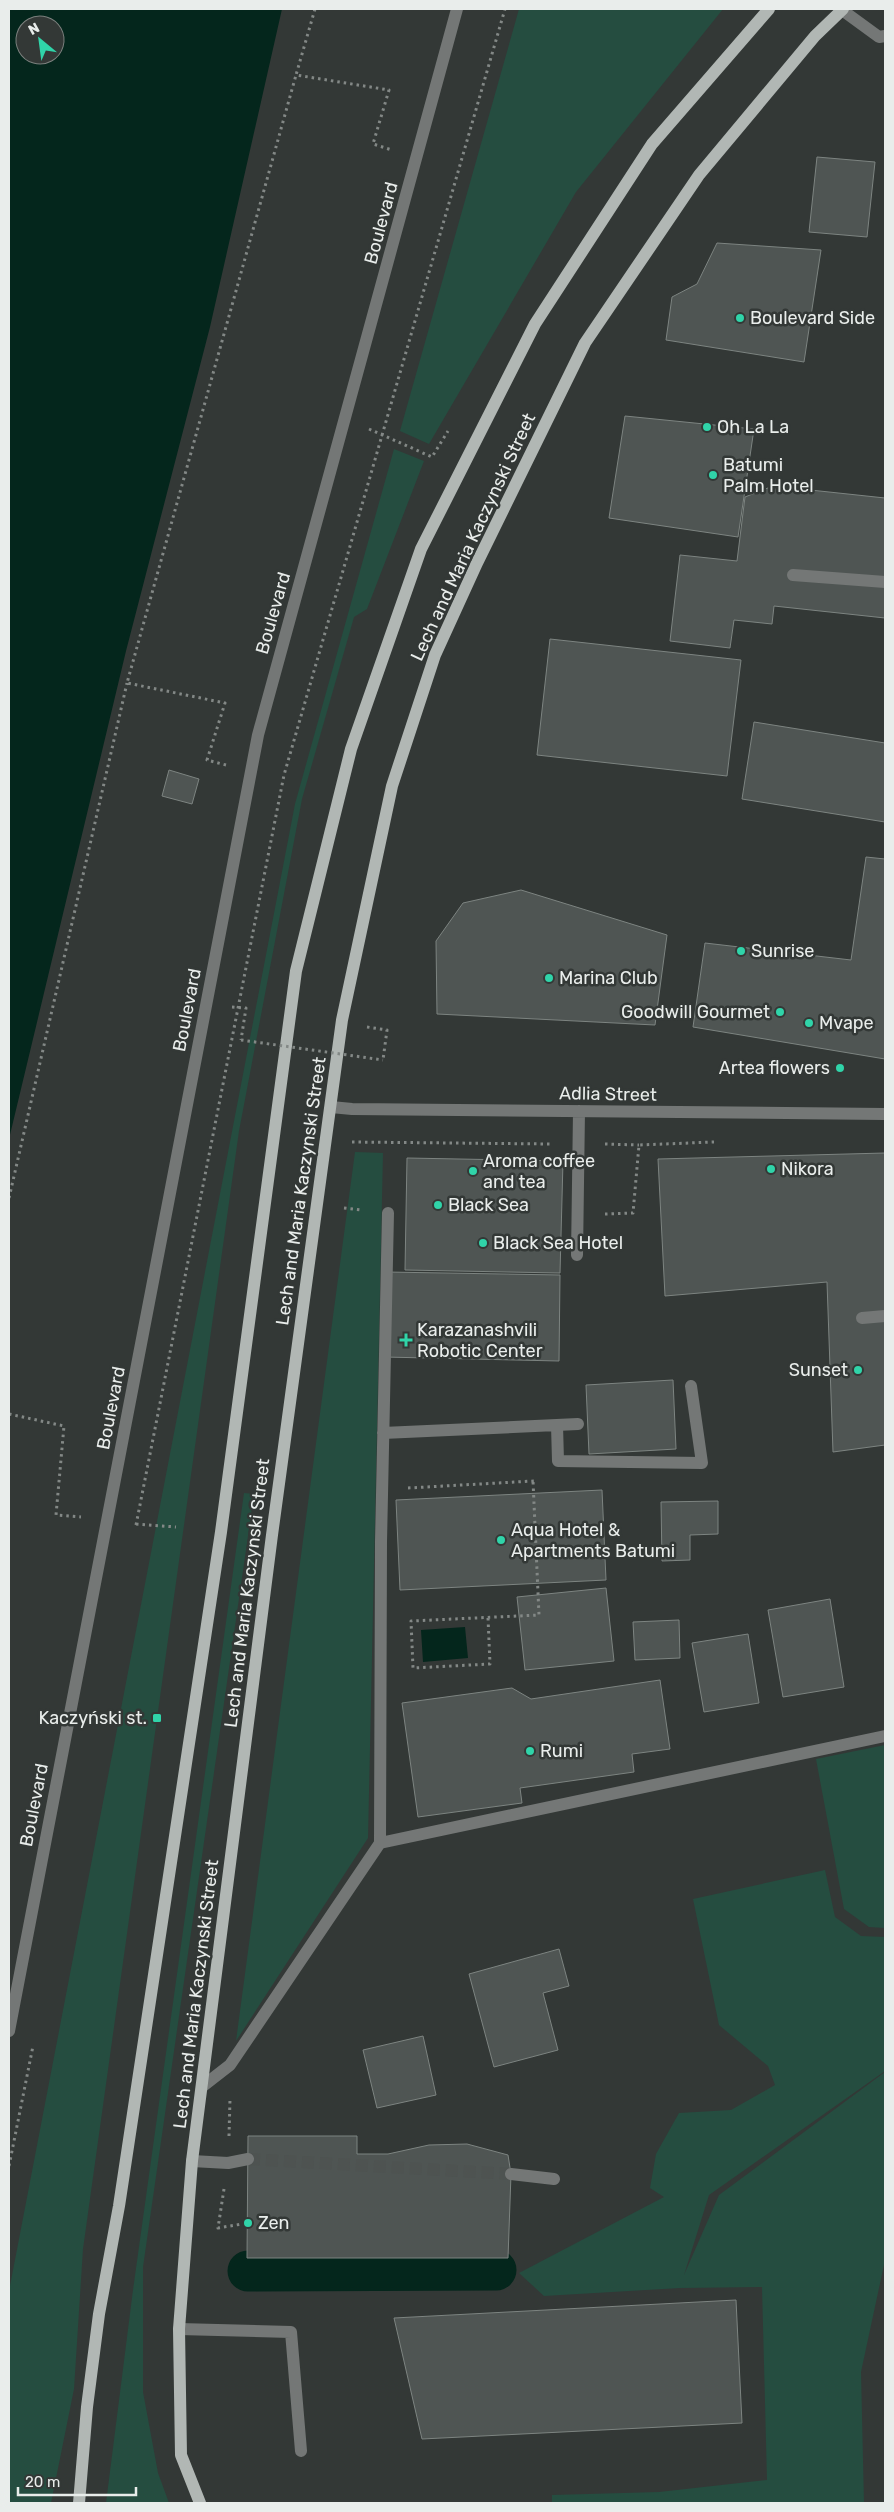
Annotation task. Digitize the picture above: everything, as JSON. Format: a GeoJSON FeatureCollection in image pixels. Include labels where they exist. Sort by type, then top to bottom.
{"type":"FeatureCollection","features":[{"type":"Feature","properties":{"kind":"main road","name":"Lech and Maria Kaczynski Street"},"geometry":{"type":"LineString","coordinates":[[79,2503],[87,2406],[99,2314],[119,2206],[222,1532],[296,971],[352,750],[421,549],[535,324],[652,144],[769,9]]}},
{"type":"Feature","properties":{"kind":"main road","name":"Lech and Maria Kaczynski Street"},"geometry":{"type":"LineString","coordinates":[[200,2503],[181,2455],[179,2328],[192,2161],[272,1535],[342,1020],[392,786],[435,655],[477,563],[585,342],[699,175],[815,36],[843,9]]}},
{"type":"Feature","properties":{"kind":"street","name":"Boulevard"},"geometry":{"type":"LineString","coordinates":[[9,2031],[258,735],[457,9]]}},
{"type":"Feature","properties":{"kind":"street"},"geometry":{"type":"LineString","coordinates":[[843,9],[879,37],[885,36]]}},
{"type":"Feature","properties":{"kind":"street"},"geometry":{"type":"LineString","coordinates":[[793,575],[885,582]]}},
{"type":"Feature","properties":{"kind":"street","name":"Adlia Street"},"geometry":{"type":"LineString","coordinates":[[331,1107],[352,1109],[885,1114]]}},
{"type":"Feature","properties":{"kind":"street"},"geometry":{"type":"LineString","coordinates":[[578,1255],[579,1111]]}},
{"type":"Feature","properties":{"kind":"street"},"geometry":{"type":"LineString","coordinates":[[203,2086],[230,2065],[380,1843],[383,1433],[388,1213]]}},
{"type":"Feature","properties":{"kind":"street"},"geometry":{"type":"LineString","coordinates":[[862,1318],[885,1316]]}},
{"type":"Feature","properties":{"kind":"street"},"geometry":{"type":"LineString","coordinates":[[557,1425],[558,1461],[702,1463],[691,1386]]}},
{"type":"Feature","properties":{"kind":"street"},"geometry":{"type":"LineString","coordinates":[[383,1433],[578,1424]]}},
{"type":"Feature","properties":{"kind":"street"},"geometry":{"type":"LineString","coordinates":[[380,1843],[885,1736]]}},
{"type":"Feature","properties":{"kind":"street"},"geometry":{"type":"LineString","coordinates":[[192,2161],[228,2163],[248,2159]]}},
{"type":"Feature","properties":{"kind":"street"},"geometry":{"type":"LineString","coordinates":[[511,2174],[554,2179]]}},
{"type":"Feature","properties":{"kind":"street"},"geometry":{"type":"LineString","coordinates":[[179,2328],[291,2332],[301,2451]]}},
{"type":"Feature","properties":{"kind":"path"},"geometry":{"type":"LineString","coordinates":[[9,1198],[127,682],[315,9]]}},
{"type":"Feature","properties":{"kind":"path"},"geometry":{"type":"LineString","coordinates":[[135,1533],[284,776],[505,9]]}},
{"type":"Feature","properties":{"kind":"path"},"geometry":{"type":"LineString","coordinates":[[296,75],[389,90],[373,144]]}},
{"type":"Feature","properties":{"kind":"path"},"geometry":{"type":"LineString","coordinates":[[127,682],[226,703],[207,760]]}},
{"type":"Feature","properties":{"kind":"path"},"geometry":{"type":"LineString","coordinates":[[246,1008],[241,1040],[383,1060],[387,1030],[367,1027]]}},
{"type":"Feature","properties":{"kind":"path"},"geometry":{"type":"LineString","coordinates":[[348,1142],[639,1145],[718,1142]]}},
{"type":"Feature","properties":{"kind":"path"},"geometry":{"type":"LineString","coordinates":[[578,1214],[633,1213],[639,1145]]}},
{"type":"Feature","properties":{"kind":"path"},"geometry":{"type":"LineString","coordinates":[[9,1414],[64,1426],[56,1515]]}},
{"type":"Feature","properties":{"kind":"path"},"geometry":{"type":"LineString","coordinates":[[399,1489],[543,1480]]}},
{"type":"Feature","properties":{"kind":"path"},"geometry":{"type":"LineString","coordinates":[[488,1618],[490,1664],[414,1668],[411,1621],[539,1615],[533,1481]]}},
{"type":"Feature","properties":{"kind":"path"},"geometry":{"type":"LineString","coordinates":[[9,2166],[34,2041]]}},
{"type":"Feature","properties":{"kind":"shaded area"},"geometry":{"type":"Polygon","coordinates":[[[9,9],[282,9],[210,327],[126,651],[9,1139],[9,9]]]}},
{"type":"Feature","properties":{"kind":"shaded area"},"geometry":{"type":"Polygon","coordinates":[[[519,9],[723,9],[576,192],[429,444],[400,431],[519,9]]]}},
{"type":"Feature","properties":{"kind":"shaded area"},"geometry":{"type":"Polygon","coordinates":[[[394,449],[424,461],[367,609],[354,617],[302,799],[239,1131],[83,2249],[74,2389],[51,2503],[9,2503],[9,2291],[295,804],[394,449]]]}},
{"type":"Feature","properties":{"kind":"shaded area"},"geometry":{"type":"Polygon","coordinates":[[[355,1152],[383,1153],[368,1838],[236,2041],[355,1152]]]}},
{"type":"Feature","properties":{"kind":"shaded area"},"geometry":{"type":"Polygon","coordinates":[[[244,1493],[254,1494],[143,2267],[143,2392],[158,2473],[169,2503],[106,2503],[133,2290],[244,1493]]]}},
{"type":"Feature","properties":{"kind":"shaded area"},"geometry":{"type":"Polygon","coordinates":[[[465,1627],[468,1658],[423,1662],[421,1630],[465,1627]]]}},
{"type":"Feature","properties":{"kind":"shaded area"},"geometry":{"type":"Polygon","coordinates":[[[885,1745],[885,1928],[869,1927],[844,1909],[816,1759],[885,1745]]]}},
{"type":"Feature","properties":{"kind":"shaded area"},"geometry":{"type":"Polygon","coordinates":[[[825,1870],[835,1917],[861,1936],[885,1937],[885,2071],[709,2195],[684,2275],[719,2195],[885,2072],[885,2260],[861,2372],[864,2503],[552,2503],[552,2495],[659,2492],[767,2480],[762,2287],[680,2288],[544,2296],[519,2273],[664,2197],[650,2188],[656,2154],[679,2113],[731,2110],[775,2085],[768,2066],[719,2025],[693,1899],[825,1870]]]}},
{"type":"Feature","properties":{"kind":"building"},"geometry":{"type":"Polygon","coordinates":[[[817,157],[875,162],[867,237],[809,232],[817,157]]]}},
{"type":"Feature","properties":{"kind":"building","name":"Boulevard Side"},"geometry":{"type":"Polygon","coordinates":[[[717,243],[821,250],[804,362],[666,340],[672,297],[697,284],[717,243]]]}},
{"type":"Feature","properties":{"kind":"building"},"geometry":{"type":"Polygon","coordinates":[[[625,416],[754,429],[738,537],[609,518],[625,416]]]}},
{"type":"Feature","properties":{"kind":"building"},"geometry":{"type":"Polygon","coordinates":[[[773,486],[885,498],[885,618],[774,606],[772,624],[734,620],[730,648],[670,641],[680,555],[737,561],[745,497],[773,486]]]}},
{"type":"Feature","properties":{"kind":"building"},"geometry":{"type":"Polygon","coordinates":[[[550,639],[741,660],[727,776],[537,755],[550,639]]]}},
{"type":"Feature","properties":{"kind":"building"},"geometry":{"type":"Polygon","coordinates":[[[754,722],[885,743],[885,822],[742,799],[754,722]]]}},
{"type":"Feature","properties":{"kind":"building"},"geometry":{"type":"Polygon","coordinates":[[[169,770],[199,779],[192,804],[162,796],[169,770]]]}},
{"type":"Feature","properties":{"kind":"building","name":"Sunrise"},"geometry":{"type":"Polygon","coordinates":[[[866,857],[885,859],[885,1059],[693,1027],[705,943],[851,960],[866,857]]]}},
{"type":"Feature","properties":{"kind":"building","name":"Marina Club"},"geometry":{"type":"Polygon","coordinates":[[[521,890],[667,935],[655,1025],[437,1014],[436,941],[463,903],[521,890]]]}},
{"type":"Feature","properties":{"kind":"building","name":"Sunset"},"geometry":{"type":"Polygon","coordinates":[[[885,1153],[885,1445],[833,1452],[827,1282],[665,1296],[658,1159],[885,1153]]]}},
{"type":"Feature","properties":{"kind":"building","name":"Black Sea Hotel"},"geometry":{"type":"Polygon","coordinates":[[[407,1158],[563,1161],[560,1273],[405,1270],[407,1158]]]}},
{"type":"Feature","properties":{"kind":"building"},"geometry":{"type":"Polygon","coordinates":[[[386,1272],[560,1275],[559,1361],[384,1357],[386,1272]]]}},
{"type":"Feature","properties":{"kind":"building"},"geometry":{"type":"Polygon","coordinates":[[[673,1380],[676,1449],[589,1454],[586,1385],[673,1380]]]}},
{"type":"Feature","properties":{"kind":"building","name":"Aqua Hotel & Apartments Batumi"},"geometry":{"type":"Polygon","coordinates":[[[602,1490],[606,1580],[400,1590],[396,1500],[602,1490]]]}},
{"type":"Feature","properties":{"kind":"building"},"geometry":{"type":"Polygon","coordinates":[[[718,1501],[718,1534],[690,1535],[690,1560],[662,1561],[661,1502],[718,1501]]]}},
{"type":"Feature","properties":{"kind":"building"},"geometry":{"type":"Polygon","coordinates":[[[606,1588],[614,1661],[525,1670],[517,1597],[606,1588]]]}},
{"type":"Feature","properties":{"kind":"building"},"geometry":{"type":"Polygon","coordinates":[[[830,1599],[844,1687],[783,1697],[768,1610],[830,1599]]]}},
{"type":"Feature","properties":{"kind":"building"},"geometry":{"type":"Polygon","coordinates":[[[679,1620],[680,1658],[635,1660],[633,1622],[679,1620]]]}},
{"type":"Feature","properties":{"kind":"building"},"geometry":{"type":"Polygon","coordinates":[[[748,1634],[759,1703],[704,1712],[692,1643],[748,1634]]]}},
{"type":"Feature","properties":{"kind":"building","name":"Rumi"},"geometry":{"type":"Polygon","coordinates":[[[660,1680],[670,1749],[632,1754],[634,1772],[520,1788],[522,1803],[418,1817],[402,1703],[512,1688],[531,1699],[660,1680]]]}},
{"type":"Feature","properties":{"kind":"building"},"geometry":{"type":"Polygon","coordinates":[[[559,1949],[569,1986],[543,1993],[558,2050],[494,2067],[469,1974],[559,1949]]]}},
{"type":"Feature","properties":{"kind":"building"},"geometry":{"type":"Polygon","coordinates":[[[423,2036],[436,2095],[377,2108],[363,2050],[423,2036]]]}},
{"type":"Feature","properties":{"kind":"building"},"geometry":{"type":"Polygon","coordinates":[[[248,2136],[357,2136],[357,2154],[388,2154],[429,2145],[467,2144],[508,2155],[511,2174],[508,2258],[247,2258],[248,2136]]]}},
{"type":"Feature","properties":{"kind":"building"},"geometry":{"type":"Polygon","coordinates":[[[736,2300],[742,2423],[422,2439],[394,2318],[736,2300]]]}},
{"type":"Feature","properties":{"kind":"waterway"},"geometry":{"type":"LineString","coordinates":[[248,2271],[496,2270]]}},
{"type":"Feature","properties":{"kind":"tunnel"},"geometry":{"type":"LineString","coordinates":[[248,2159],[511,2174]]}},
{"type":"Feature","properties":{"kind":"place","name":"Boulevard Side"},"geometry":{"type":"Point","coordinates":[740,318]}},
{"type":"Feature","properties":{"kind":"place","name":"Oh La La"},"geometry":{"type":"Point","coordinates":[707,427]}},
{"type":"Feature","properties":{"kind":"place","name":"Batumi Palm Hotel"},"geometry":{"type":"Point","coordinates":[713,475]}},
{"type":"Feature","properties":{"kind":"place","name":"Sunrise"},"geometry":{"type":"Point","coordinates":[741,951]}},
{"type":"Feature","properties":{"kind":"place","name":"Marina Club"},"geometry":{"type":"Point","coordinates":[549,978]}},
{"type":"Feature","properties":{"kind":"place","name":"Goodwill Gourmet"},"geometry":{"type":"Point","coordinates":[780,1012]}},
{"type":"Feature","properties":{"kind":"place","name":"Mvape"},"geometry":{"type":"Point","coordinates":[809,1023]}},
{"type":"Feature","properties":{"kind":"place","name":"Artea flowers"},"geometry":{"type":"Point","coordinates":[840,1068]}},
{"type":"Feature","properties":{"kind":"place","name":"Nikora"},"geometry":{"type":"Point","coordinates":[771,1169]}},
{"type":"Feature","properties":{"kind":"place","name":"Aroma coffee and tea"},"geometry":{"type":"Point","coordinates":[473,1171]}},
{"type":"Feature","properties":{"kind":"place","name":"Black Sea"},"geometry":{"type":"Point","coordinates":[438,1205]}},
{"type":"Feature","properties":{"kind":"place","name":"Black Sea Hotel"},"geometry":{"type":"Point","coordinates":[483,1243]}},
{"type":"Feature","properties":{"kind":"place","name":"Karazanashvili Robotic Center"},"geometry":{"type":"Point","coordinates":[406,1340]}},
{"type":"Feature","properties":{"kind":"place","name":"Sunset"},"geometry":{"type":"Point","coordinates":[858,1370]}},
{"type":"Feature","properties":{"kind":"place","name":"Aqua Hotel & Apartments Batumi"},"geometry":{"type":"Point","coordinates":[501,1540]}},
{"type":"Feature","properties":{"kind":"place","name":"Kaczyński st."},"geometry":{"type":"Point","coordinates":[157,1718]}},
{"type":"Feature","properties":{"kind":"place","name":"Rumi"},"geometry":{"type":"Point","coordinates":[530,1751]}},
{"type":"Feature","properties":{"kind":"place","name":"Zen"},"geometry":{"type":"Point","coordinates":[248,2223]}}]}
